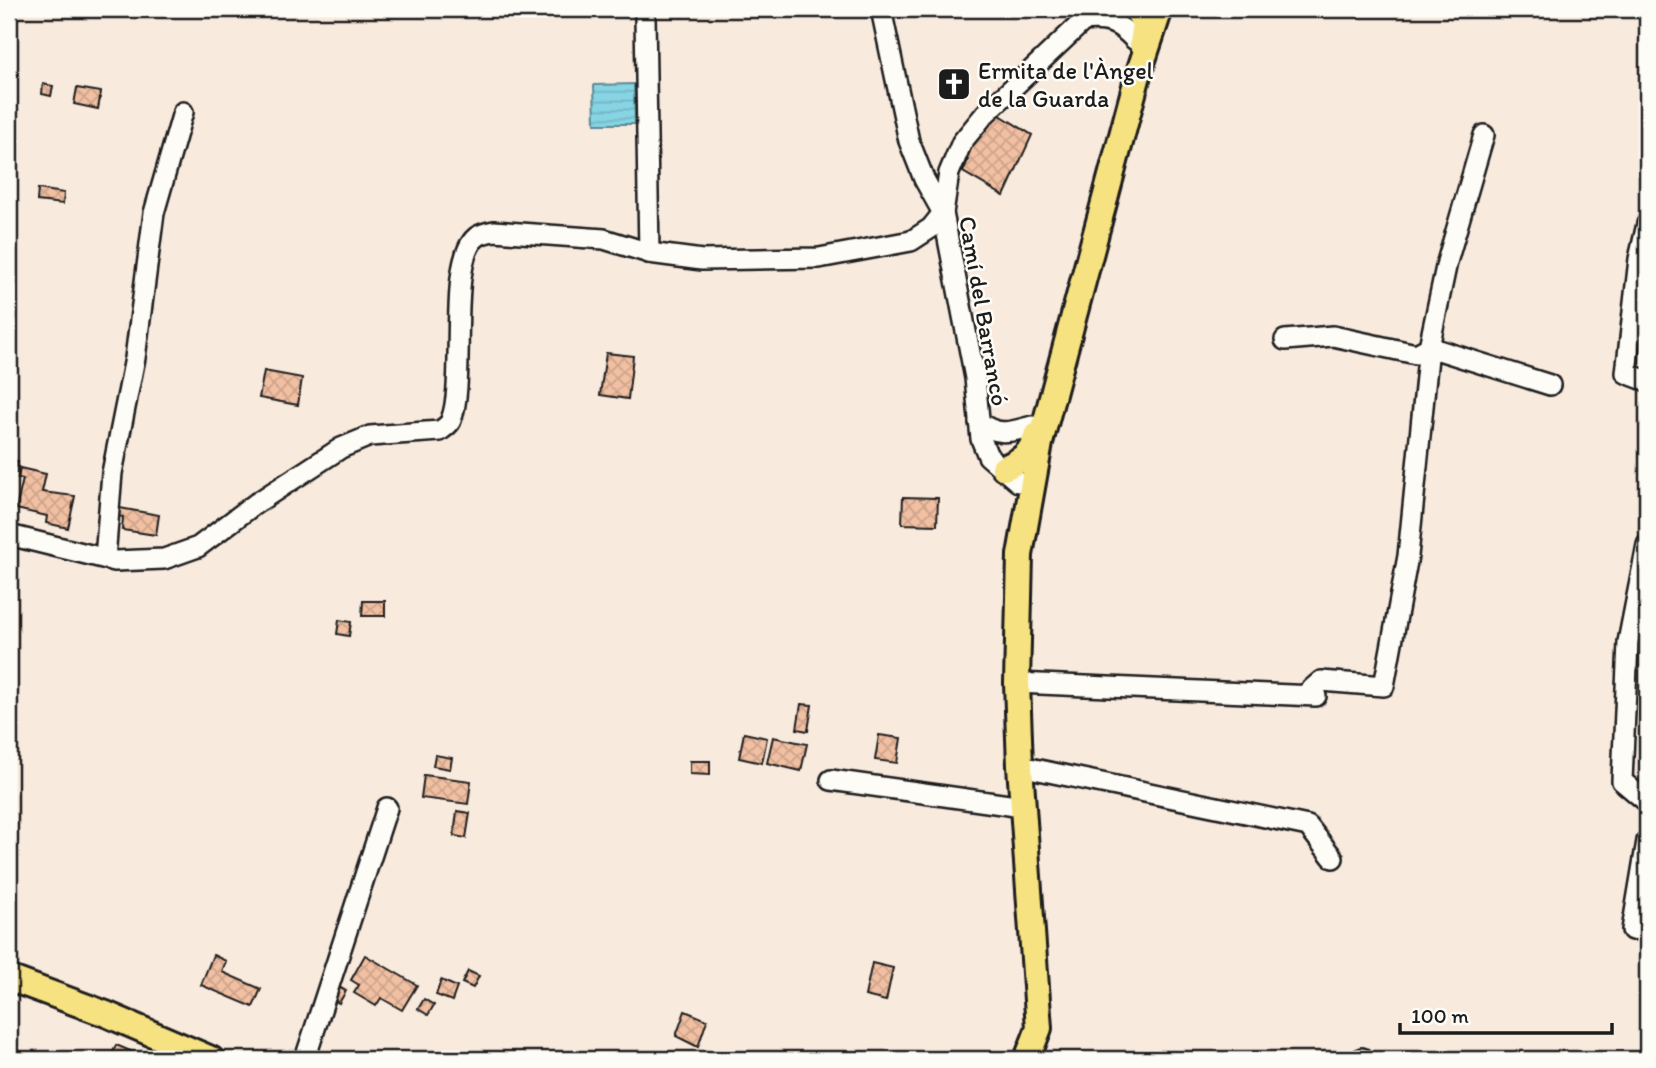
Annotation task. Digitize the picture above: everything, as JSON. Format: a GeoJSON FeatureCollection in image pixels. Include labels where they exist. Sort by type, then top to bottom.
{"type":"FeatureCollection","features":[{"type":"Feature","properties":{"kind":"main road"},"geometry":{"type":"LineString","coordinates":[[1027,1059],[1039,1028],[1039,993],[1020,766],[1017,683],[1023,531],[1040,443],[1138,75],[1140,16]]}},
{"type":"Feature","properties":{"kind":"main road"},"geometry":{"type":"LineString","coordinates":[[1017,683],[1009,646],[1007,572],[1015,465],[1032,426],[1140,16]]}},
{"type":"Feature","properties":{"kind":"main road"},"geometry":{"type":"LineString","coordinates":[[1015,465],[1032,450],[1065,329],[1073,320]]}},
{"type":"Feature","properties":{"kind":"main road"},"geometry":{"type":"LineString","coordinates":[[1015,465],[1026,474],[1018,513],[1023,531]]}},
{"type":"Feature","properties":{"kind":"main road"},"geometry":{"type":"LineString","coordinates":[[9,978],[118,1019],[211,1059]]}},
{"type":"Feature","properties":{"kind":"street","name":"Camí del Barrancó"},"geometry":{"type":"LineString","coordinates":[[881,9],[909,141],[924,179],[943,213],[986,427],[981,439],[988,456],[1015,465]]}},
{"type":"Feature","properties":{"kind":"street"},"geometry":{"type":"LineString","coordinates":[[9,535],[115,561],[164,559],[198,547],[255,504],[341,448],[370,436],[440,431],[451,421],[457,375],[459,305],[466,253],[477,236],[494,230],[604,239],[649,253],[702,260],[819,258],[911,241],[932,228],[943,213],[949,173],[962,142],[985,114],[1089,15],[1102,19],[1140,16]]}},
{"type":"Feature","properties":{"kind":"street"},"geometry":{"type":"LineString","coordinates":[[645,17],[649,253]]}},
{"type":"Feature","properties":{"kind":"street"},"geometry":{"type":"LineString","coordinates":[[104,558],[112,473],[135,358],[155,213],[183,112]]}},
{"type":"Feature","properties":{"kind":"street"},"geometry":{"type":"LineString","coordinates":[[1017,683],[1312,696],[1321,681],[1384,686],[1408,556],[1429,347],[1447,262],[1485,135]]}},
{"type":"Feature","properties":{"kind":"street"},"geometry":{"type":"LineString","coordinates":[[1647,224],[1639,259],[1626,373],[1647,381]]}},
{"type":"Feature","properties":{"kind":"street"},"geometry":{"type":"LineString","coordinates":[[1285,340],[1333,336],[1416,354],[1429,347],[1550,385]]}},
{"type":"Feature","properties":{"kind":"street","name":"Camí del Barrancó"},"geometry":{"type":"LineString","coordinates":[[986,427],[1004,434],[1032,426]]}},
{"type":"Feature","properties":{"kind":"street"},"geometry":{"type":"LineString","coordinates":[[1647,545],[1628,642],[1622,781],[1647,802]]}},
{"type":"Feature","properties":{"kind":"street"},"geometry":{"type":"LineString","coordinates":[[1020,766],[1308,826],[1333,858]]}},
{"type":"Feature","properties":{"kind":"street"},"geometry":{"type":"LineString","coordinates":[[831,780],[1023,807]]}},
{"type":"Feature","properties":{"kind":"street"},"geometry":{"type":"LineString","coordinates":[[305,1059],[387,808]]}},
{"type":"Feature","properties":{"kind":"street"},"geometry":{"type":"LineString","coordinates":[[1632,930],[1647,841]]}},
{"type":"Feature","properties":{"kind":"water"},"geometry":{"type":"Polygon","coordinates":[[[634,84],[635,124],[595,124],[594,85],[634,84]]]}},
{"type":"Feature","properties":{"kind":"building"},"geometry":{"type":"Polygon","coordinates":[[[43,84],[53,86],[51,96],[42,94],[43,84]]]}},
{"type":"Feature","properties":{"kind":"building"},"geometry":{"type":"Polygon","coordinates":[[[77,88],[101,92],[98,109],[74,104],[77,88]]]}},
{"type":"Feature","properties":{"kind":"building"},"geometry":{"type":"Polygon","coordinates":[[[1000,115],[1032,135],[1004,196],[963,172],[968,160],[962,156],[983,127],[1000,115]]]}},
{"type":"Feature","properties":{"kind":"building"},"geometry":{"type":"Polygon","coordinates":[[[38,189],[64,193],[63,204],[37,201],[38,189]]]}},
{"type":"Feature","properties":{"kind":"building"},"geometry":{"type":"Polygon","coordinates":[[[606,353],[633,356],[628,399],[600,395],[606,353]]]}},
{"type":"Feature","properties":{"kind":"building"},"geometry":{"type":"Polygon","coordinates":[[[264,371],[302,378],[298,405],[259,398],[264,371]]]}},
{"type":"Feature","properties":{"kind":"building"},"geometry":{"type":"Polygon","coordinates":[[[9,460],[18,461],[17,473],[9,472],[9,460]]]}},
{"type":"Feature","properties":{"kind":"building"},"geometry":{"type":"Polygon","coordinates":[[[20,468],[46,474],[42,492],[75,496],[68,528],[46,523],[47,516],[16,509],[23,479],[18,478],[20,468]]]}},
{"type":"Feature","properties":{"kind":"building"},"geometry":{"type":"Polygon","coordinates":[[[903,497],[938,498],[937,525],[902,524],[903,497]]]}},
{"type":"Feature","properties":{"kind":"building"},"geometry":{"type":"Polygon","coordinates":[[[114,507],[159,515],[156,535],[122,530],[123,517],[113,515],[114,507]]]}},
{"type":"Feature","properties":{"kind":"building"},"geometry":{"type":"Polygon","coordinates":[[[363,601],[385,601],[385,616],[362,616],[363,601]]]}},
{"type":"Feature","properties":{"kind":"building"},"geometry":{"type":"Polygon","coordinates":[[[339,620],[351,622],[349,636],[337,634],[339,620]]]}},
{"type":"Feature","properties":{"kind":"building"},"geometry":{"type":"Polygon","coordinates":[[[801,704],[812,705],[808,731],[797,729],[801,704]]]}},
{"type":"Feature","properties":{"kind":"building"},"geometry":{"type":"Polygon","coordinates":[[[744,733],[767,738],[762,763],[739,758],[744,733]]]}},
{"type":"Feature","properties":{"kind":"building"},"geometry":{"type":"Polygon","coordinates":[[[879,735],[901,738],[897,763],[875,760],[879,735]]]}},
{"type":"Feature","properties":{"kind":"building"},"geometry":{"type":"Polygon","coordinates":[[[773,737],[807,744],[801,771],[767,763],[773,737]]]}},
{"type":"Feature","properties":{"kind":"building"},"geometry":{"type":"Polygon","coordinates":[[[435,755],[452,758],[450,769],[433,766],[435,755]]]}},
{"type":"Feature","properties":{"kind":"building"},"geometry":{"type":"Polygon","coordinates":[[[690,761],[710,761],[710,775],[690,774],[690,761]]]}},
{"type":"Feature","properties":{"kind":"building"},"geometry":{"type":"Polygon","coordinates":[[[424,775],[471,781],[468,804],[421,798],[424,775]]]}},
{"type":"Feature","properties":{"kind":"building"},"geometry":{"type":"Polygon","coordinates":[[[457,811],[470,813],[466,838],[454,836],[457,811]]]}},
{"type":"Feature","properties":{"kind":"building"},"geometry":{"type":"Polygon","coordinates":[[[213,955],[226,961],[222,972],[261,989],[253,1007],[201,985],[213,955]]]}},
{"type":"Feature","properties":{"kind":"building"},"geometry":{"type":"Polygon","coordinates":[[[365,955],[417,985],[402,1010],[381,998],[376,1006],[354,993],[359,985],[351,980],[365,955]]]}},
{"type":"Feature","properties":{"kind":"building"},"geometry":{"type":"Polygon","coordinates":[[[872,963],[893,968],[886,1001],[865,996],[872,963]]]}},
{"type":"Feature","properties":{"kind":"building"},"geometry":{"type":"Polygon","coordinates":[[[468,971],[479,976],[473,988],[462,983],[468,971]]]}},
{"type":"Feature","properties":{"kind":"building"},"geometry":{"type":"Polygon","coordinates":[[[441,980],[457,987],[452,1001],[436,995],[441,980]]]}},
{"type":"Feature","properties":{"kind":"building"},"geometry":{"type":"Polygon","coordinates":[[[335,985],[346,991],[339,1003],[329,997],[335,985]]]}},
{"type":"Feature","properties":{"kind":"building"},"geometry":{"type":"Polygon","coordinates":[[[424,999],[434,1005],[428,1015],[418,1009],[424,999]]]}},
{"type":"Feature","properties":{"kind":"building"},"geometry":{"type":"Polygon","coordinates":[[[685,1011],[707,1020],[698,1047],[676,1036],[685,1011]]]}},
{"type":"Feature","properties":{"kind":"building"},"geometry":{"type":"Polygon","coordinates":[[[116,1045],[133,1052],[131,1059],[110,1059],[116,1045]]]}},
{"type":"Feature","properties":{"kind":"place","name":"Ermita de l'Àngel de la Guarda"},"geometry":{"type":"Point","coordinates":[954,84]}}]}
